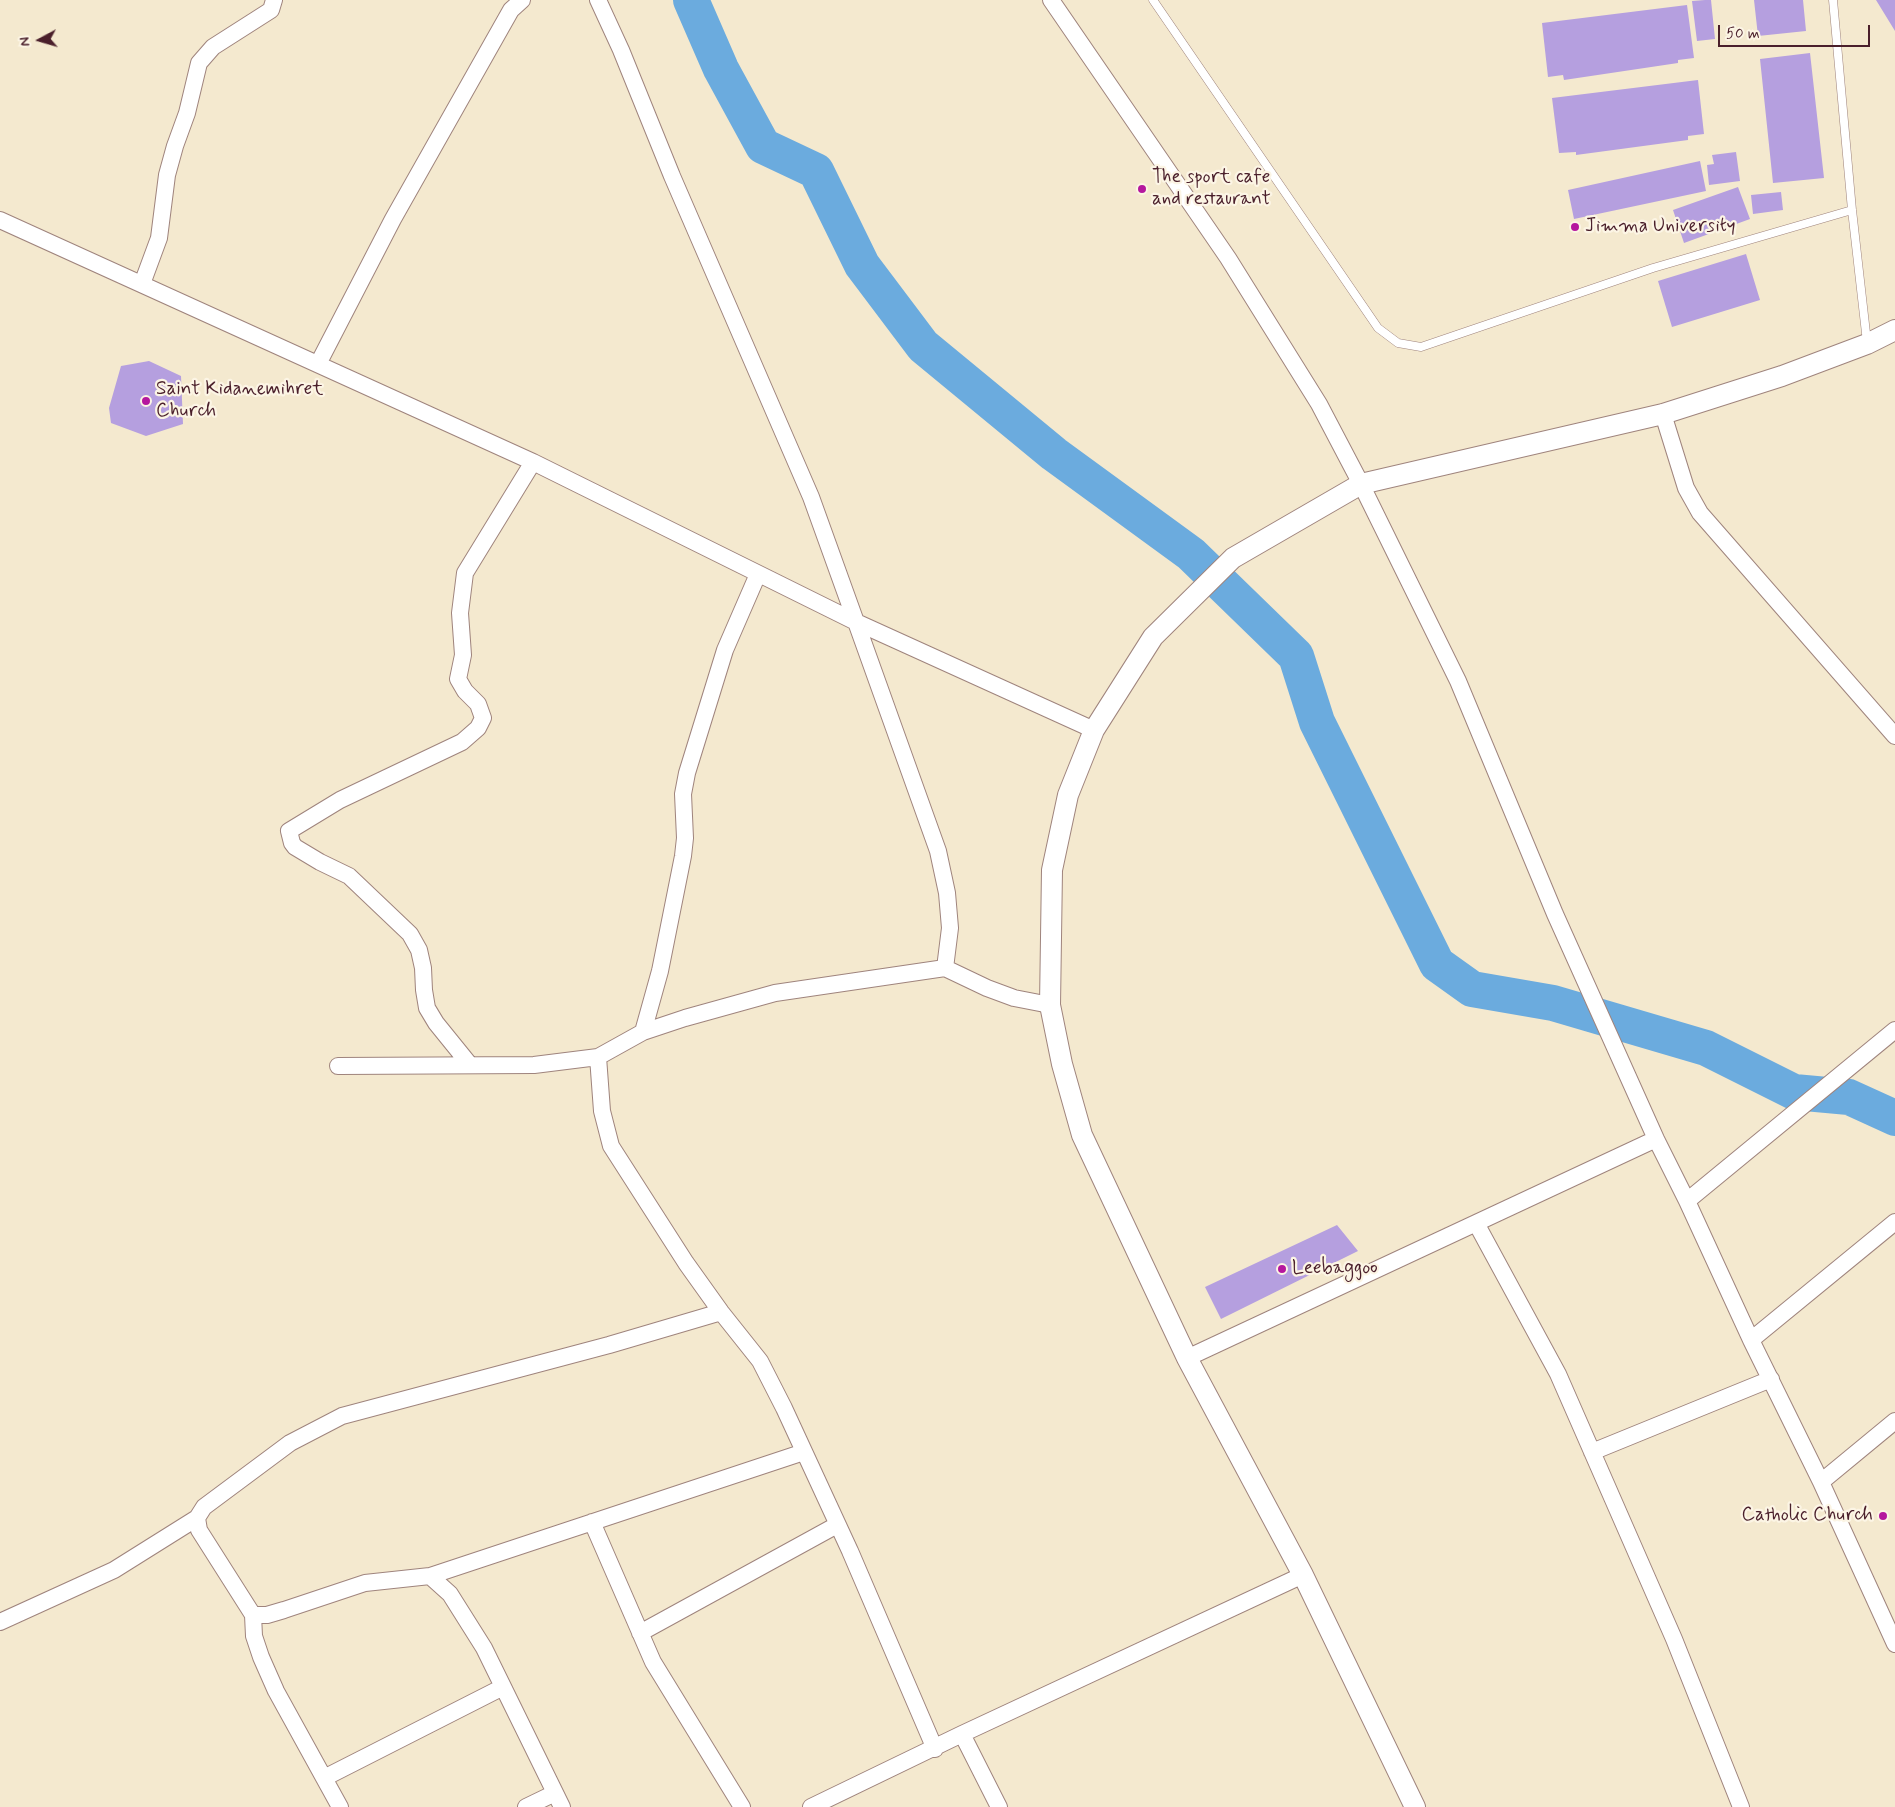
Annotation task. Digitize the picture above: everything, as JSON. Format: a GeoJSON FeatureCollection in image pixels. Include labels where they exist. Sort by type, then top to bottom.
{"type":"FeatureCollection","features":[{"type":"Feature","properties":{"kind":"street"},"geometry":{"type":"LineString","coordinates":[[142,284],[159,238],[167,175],[174,146],[187,113],[200,63],[213,47],[271,10],[274,0]]}},
{"type":"Feature","properties":{"kind":"street"},"geometry":{"type":"LineString","coordinates":[[318,364],[398,210],[511,10],[522,0]]}},
{"type":"Feature","properties":{"kind":"street"},"geometry":{"type":"LineString","coordinates":[[598,0],[810,496],[856,622],[938,851],[947,892],[950,928],[945,968]]}},
{"type":"Feature","properties":{"kind":"street"},"geometry":{"type":"LineString","coordinates":[[1051,0],[1228,258],[1319,404],[1361,484],[1458,681],[1554,914],[1656,1139],[1687,1201],[1751,1340],[1821,1482],[1895,1644]]}},
{"type":"Feature","properties":{"kind":"street"},"geometry":{"type":"LineString","coordinates":[[0,220],[533,462],[856,622],[1094,730]]}},
{"type":"Feature","properties":{"kind":"street"},"geometry":{"type":"LineString","coordinates":[[1415,1807],[1302,1575],[1187,1358],[1082,1135],[1062,1064],[1050,1005],[1052,870],[1068,795],[1094,730],[1159,630],[1233,558],[1361,484],[1663,414],[1782,376],[1867,344],[1895,330]]}},
{"type":"Feature","properties":{"kind":"street"},"geometry":{"type":"LineString","coordinates":[[1663,414],[1686,488],[1700,513],[1895,736]]}},
{"type":"Feature","properties":{"kind":"street"},"geometry":{"type":"LineString","coordinates":[[470,1065],[436,1023],[427,1008],[423,968],[419,950],[410,934],[349,876],[320,862],[296,847],[292,843],[289,831],[340,800],[462,742],[478,728],[483,718],[478,704],[465,691],[458,679],[463,655],[460,613],[465,573],[533,462]]}},
{"type":"Feature","properties":{"kind":"street"},"geometry":{"type":"LineString","coordinates":[[643,1032],[660,971],[683,856],[685,838],[683,794],[687,773],[725,650],[758,574]]}},
{"type":"Feature","properties":{"kind":"street"},"geometry":{"type":"LineString","coordinates":[[338,1066],[534,1065],[598,1057],[643,1032],[685,1018],[775,993],[945,968],[987,988],[1014,998],[1050,1005]]}},
{"type":"Feature","properties":{"kind":"street"},"geometry":{"type":"LineString","coordinates":[[1687,1201],[1895,1030]]}},
{"type":"Feature","properties":{"kind":"street"},"geometry":{"type":"LineString","coordinates":[[598,1057],[602,1111],[611,1146],[686,1263],[721,1312],[760,1361],[837,1525],[935,1749]]}},
{"type":"Feature","properties":{"kind":"street"},"geometry":{"type":"LineString","coordinates":[[1187,1358],[1656,1139]]}},
{"type":"Feature","properties":{"kind":"street"},"geometry":{"type":"LineString","coordinates":[[1751,1340],[1895,1222]]}},
{"type":"Feature","properties":{"kind":"street"},"geometry":{"type":"LineString","coordinates":[[1476,1223],[1558,1374],[1674,1639],[1741,1807]]}},
{"type":"Feature","properties":{"kind":"street"},"geometry":{"type":"LineString","coordinates":[[0,1622],[114,1570],[197,1518],[204,1507],[220,1497],[290,1442],[342,1416],[609,1345],[721,1312]]}},
{"type":"Feature","properties":{"kind":"street"},"geometry":{"type":"LineString","coordinates":[[1592,1452],[1770,1379]]}},
{"type":"Feature","properties":{"kind":"street"},"geometry":{"type":"LineString","coordinates":[[1821,1482],[1895,1421]]}},
{"type":"Feature","properties":{"kind":"street"},"geometry":{"type":"LineString","coordinates":[[253,1615],[267,1615],[365,1583],[430,1576],[804,1452]]}},
{"type":"Feature","properties":{"kind":"street"},"geometry":{"type":"LineString","coordinates":[[197,1518],[198,1530],[253,1615],[254,1636],[276,1691],[340,1807]]}},
{"type":"Feature","properties":{"kind":"street"},"geometry":{"type":"LineString","coordinates":[[592,1522],[653,1662],[742,1807]]}},
{"type":"Feature","properties":{"kind":"street"},"geometry":{"type":"LineString","coordinates":[[640,1633],[837,1525]]}},
{"type":"Feature","properties":{"kind":"street"},"geometry":{"type":"LineString","coordinates":[[811,1807],[1302,1575]]}},
{"type":"Feature","properties":{"kind":"street"},"geometry":{"type":"LineString","coordinates":[[430,1576],[450,1594],[484,1648],[558,1800],[526,1807]]}},
{"type":"Feature","properties":{"kind":"street"},"geometry":{"type":"LineString","coordinates":[[324,1778],[503,1687]]}},
{"type":"Feature","properties":{"kind":"street"},"geometry":{"type":"LineString","coordinates":[[962,1734],[999,1807]]}},
{"type":"Feature","properties":{"kind":"lane"},"geometry":{"type":"LineString","coordinates":[[1153,0],[1378,328],[1398,343],[1421,347],[1653,268],[1852,210]]}},
{"type":"Feature","properties":{"kind":"lane"},"geometry":{"type":"LineString","coordinates":[[1833,0],[1852,210],[1867,344]]}},
{"type":"Feature","properties":{"kind":"building"},"geometry":{"type":"Polygon","coordinates":[[[1711,0],[1715,39],[1697,41],[1692,1],[1711,0]]]}},
{"type":"Feature","properties":{"kind":"building"},"geometry":{"type":"Polygon","coordinates":[[[1754,0],[1803,0],[1806,31],[1758,36],[1754,0]]]}},
{"type":"Feature","properties":{"kind":"building"},"geometry":{"type":"Polygon","coordinates":[[[1876,0],[1895,0],[1895,31],[1876,0]]]}},
{"type":"Feature","properties":{"kind":"building"},"geometry":{"type":"Polygon","coordinates":[[[1687,5],[1694,58],[1678,60],[1678,63],[1564,80],[1563,75],[1548,77],[1542,23],[1687,5]]]}},
{"type":"Feature","properties":{"kind":"building"},"geometry":{"type":"Polygon","coordinates":[[[1810,53],[1824,178],[1773,183],[1760,59],[1810,53]]]}},
{"type":"Feature","properties":{"kind":"building"},"geometry":{"type":"Polygon","coordinates":[[[1698,80],[1704,134],[1688,136],[1688,140],[1576,155],[1576,152],[1559,153],[1552,98],[1698,80]]]}},
{"type":"Feature","properties":{"kind":"building"},"geometry":{"type":"Polygon","coordinates":[[[1736,152],[1740,181],[1709,185],[1707,165],[1714,164],[1712,155],[1736,152]]]}},
{"type":"Feature","properties":{"kind":"building"},"geometry":{"type":"Polygon","coordinates":[[[1700,161],[1706,191],[1574,219],[1568,190],[1700,161]]]}},
{"type":"Feature","properties":{"kind":"building"},"geometry":{"type":"Polygon","coordinates":[[[1738,187],[1750,219],[1684,243],[1673,210],[1738,187]]]}},
{"type":"Feature","properties":{"kind":"building"},"geometry":{"type":"Polygon","coordinates":[[[1781,192],[1783,210],[1753,214],[1751,195],[1781,192]]]}},
{"type":"Feature","properties":{"kind":"building"},"geometry":{"type":"Polygon","coordinates":[[[1746,254],[1760,300],[1672,327],[1658,281],[1746,254]]]}},
{"type":"Feature","properties":{"kind":"building","name":"Saint Kidanemihret Church"},"geometry":{"type":"Polygon","coordinates":[[[149,361],[181,376],[183,424],[146,436],[111,423],[109,408],[121,366],[149,361]]]}},
{"type":"Feature","properties":{"kind":"building","name":"Leebaggoo"},"geometry":{"type":"Polygon","coordinates":[[[1337,1225],[1358,1251],[1221,1319],[1205,1287],[1337,1225]]]}},
{"type":"Feature","properties":{"kind":"waterway"},"geometry":{"type":"LineString","coordinates":[[691,0],[721,69],[763,146],[816,171],[862,265],[923,346],[1054,454],[1191,554],[1296,656],[1317,722],[1437,964],[1472,989],[1553,1003],[1706,1048],[1794,1092],[1849,1097],[1895,1118]]}},
{"type":"Feature","properties":{"kind":"place","name":"The sport cafe and restaurant"},"geometry":{"type":"Point","coordinates":[1142,189]}},
{"type":"Feature","properties":{"kind":"place","name":"Jimma University"},"geometry":{"type":"Point","coordinates":[1575,227]}},
{"type":"Feature","properties":{"kind":"place","name":"Saint Kidanemihret Church"},"geometry":{"type":"Point","coordinates":[146,401]}},
{"type":"Feature","properties":{"kind":"place","name":"Leebaggoo"},"geometry":{"type":"Point","coordinates":[1282,1269]}},
{"type":"Feature","properties":{"kind":"place","name":"Catholic Church"},"geometry":{"type":"Point","coordinates":[1883,1516]}}]}
